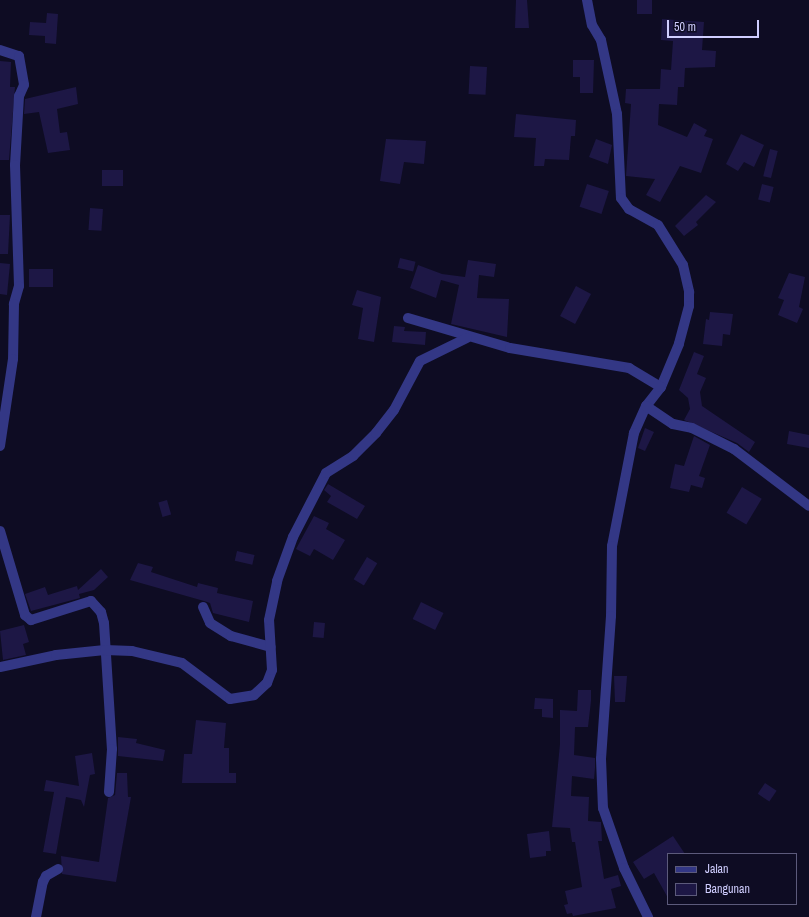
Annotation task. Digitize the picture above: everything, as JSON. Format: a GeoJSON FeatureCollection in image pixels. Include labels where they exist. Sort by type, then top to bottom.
{"type":"FeatureCollection","features":[{"type":"Feature","properties":{"kind":"street"},"geometry":{"type":"LineString","coordinates":[[587,0],[592,25],[601,40],[617,114],[621,198],[629,208],[658,225],[683,265],[688,278],[689,306],[685,324],[661,387],[646,406],[634,433],[612,546],[611,616],[601,766],[603,808],[624,868],[648,917]]}},
{"type":"Feature","properties":{"kind":"street"},"geometry":{"type":"LineString","coordinates":[[0,50],[19,56],[24,85],[19,96],[15,165],[19,286],[14,304],[13,359],[0,446]]}},
{"type":"Feature","properties":{"kind":"street"},"geometry":{"type":"LineString","coordinates":[[408,318],[467,338],[510,348],[629,368],[661,387]]}},
{"type":"Feature","properties":{"kind":"street"},"geometry":{"type":"LineString","coordinates":[[0,667],[49,656],[105,650],[132,651],[172,659],[190,668],[221,695],[236,699],[254,694],[266,683],[272,670],[269,620],[275,587],[293,537],[326,473],[353,456],[376,433],[401,398],[420,361],[467,338]]}},
{"type":"Feature","properties":{"kind":"street"},"geometry":{"type":"LineString","coordinates":[[646,406],[673,424],[692,428],[734,449],[809,506]]}},
{"type":"Feature","properties":{"kind":"street"},"geometry":{"type":"LineString","coordinates":[[0,531],[25,615],[31,620],[91,601],[97,605],[104,623],[112,749],[109,792]]}},
{"type":"Feature","properties":{"kind":"street"},"geometry":{"type":"LineString","coordinates":[[203,607],[210,623],[231,636],[271,647]]}},
{"type":"Feature","properties":{"kind":"street"},"geometry":{"type":"LineString","coordinates":[[36,917],[43,882],[46,876],[58,869]]}},
{"type":"Feature","properties":{"kind":"building"},"geometry":{"type":"Polygon","coordinates":[[[516,0],[527,0],[529,28],[515,28],[516,0]]]}},
{"type":"Feature","properties":{"kind":"building"},"geometry":{"type":"Polygon","coordinates":[[[637,0],[652,0],[652,14],[637,14],[637,0]]]}},
{"type":"Feature","properties":{"kind":"building"},"geometry":{"type":"Polygon","coordinates":[[[47,13],[58,14],[56,44],[45,43],[45,36],[29,35],[30,22],[46,23],[47,13]]]}},
{"type":"Feature","properties":{"kind":"building"},"geometry":{"type":"Polygon","coordinates":[[[662,19],[704,22],[702,50],[716,51],[715,67],[685,68],[684,87],[678,87],[677,105],[659,104],[658,125],[687,137],[694,123],[707,130],[704,136],[713,139],[701,173],[680,166],[660,202],[646,195],[655,179],[626,176],[631,104],[625,103],[626,89],[660,89],[661,69],[671,70],[673,41],[661,40],[662,19]]]}},
{"type":"Feature","properties":{"kind":"building"},"geometry":{"type":"Polygon","coordinates":[[[573,60],[594,60],[593,93],[580,93],[580,77],[573,77],[573,60]]]}},
{"type":"Feature","properties":{"kind":"building"},"geometry":{"type":"Polygon","coordinates":[[[0,61],[11,62],[10,87],[15,87],[9,160],[0,160],[0,61]]]}},
{"type":"Feature","properties":{"kind":"building"},"geometry":{"type":"Polygon","coordinates":[[[470,66],[487,67],[486,95],[469,94],[470,66]]]}},
{"type":"Feature","properties":{"kind":"building"},"geometry":{"type":"Polygon","coordinates":[[[76,87],[78,104],[57,109],[60,133],[67,132],[70,150],[48,153],[39,112],[24,114],[25,99],[76,87]]]}},
{"type":"Feature","properties":{"kind":"building"},"geometry":{"type":"Polygon","coordinates":[[[516,114],[576,120],[575,136],[571,136],[569,160],[545,159],[544,166],[534,166],[536,138],[514,137],[516,114]]]}},
{"type":"Feature","properties":{"kind":"building"},"geometry":{"type":"Polygon","coordinates":[[[741,134],[764,145],[754,167],[744,162],[738,171],[726,164],[741,134]]]}},
{"type":"Feature","properties":{"kind":"building"},"geometry":{"type":"Polygon","coordinates":[[[386,139],[426,141],[424,164],[404,162],[400,184],[380,181],[386,139]]]}},
{"type":"Feature","properties":{"kind":"building"},"geometry":{"type":"Polygon","coordinates":[[[596,139],[612,145],[608,164],[589,157],[596,139]]]}},
{"type":"Feature","properties":{"kind":"building"},"geometry":{"type":"Polygon","coordinates":[[[770,149],[778,151],[771,178],[763,176],[770,149]]]}},
{"type":"Feature","properties":{"kind":"building"},"geometry":{"type":"Polygon","coordinates":[[[102,170],[123,170],[123,186],[102,186],[102,170]]]}},
{"type":"Feature","properties":{"kind":"building"},"geometry":{"type":"Polygon","coordinates":[[[587,184],[609,191],[601,214],[580,207],[587,184]]]}},
{"type":"Feature","properties":{"kind":"building"},"geometry":{"type":"Polygon","coordinates":[[[762,184],[774,187],[770,202],[758,200],[762,184]]]}},
{"type":"Feature","properties":{"kind":"building"},"geometry":{"type":"Polygon","coordinates":[[[706,195],[716,202],[696,222],[698,225],[684,236],[675,226],[706,195]]]}},
{"type":"Feature","properties":{"kind":"building"},"geometry":{"type":"Polygon","coordinates":[[[90,208],[103,209],[101,231],[88,230],[90,208]]]}},
{"type":"Feature","properties":{"kind":"building"},"geometry":{"type":"Polygon","coordinates":[[[0,215],[10,215],[8,254],[0,254],[0,215]]]}},
{"type":"Feature","properties":{"kind":"building"},"geometry":{"type":"Polygon","coordinates":[[[400,258],[416,262],[413,272],[398,268],[400,258]]]}},
{"type":"Feature","properties":{"kind":"building"},"geometry":{"type":"Polygon","coordinates":[[[468,260],[496,264],[494,277],[479,275],[477,298],[509,299],[507,337],[451,324],[459,285],[441,280],[436,298],[410,288],[418,265],[442,274],[465,277],[468,260]]]}},
{"type":"Feature","properties":{"kind":"building"},"geometry":{"type":"Polygon","coordinates":[[[0,263],[10,264],[7,295],[0,294],[0,263]]]}},
{"type":"Feature","properties":{"kind":"building"},"geometry":{"type":"Polygon","coordinates":[[[29,269],[53,269],[53,287],[29,287],[29,269]]]}},
{"type":"Feature","properties":{"kind":"building"},"geometry":{"type":"Polygon","coordinates":[[[789,273],[805,277],[799,307],[803,309],[797,323],[778,315],[784,300],[778,298],[789,273]]]}},
{"type":"Feature","properties":{"kind":"building"},"geometry":{"type":"Polygon","coordinates":[[[576,286],[591,294],[575,324],[560,316],[576,286]]]}},
{"type":"Feature","properties":{"kind":"building"},"geometry":{"type":"Polygon","coordinates":[[[357,290],[381,297],[374,342],[358,339],[363,308],[352,305],[357,290]]]}},
{"type":"Feature","properties":{"kind":"building"},"geometry":{"type":"Polygon","coordinates":[[[710,312],[733,314],[730,335],[723,334],[722,346],[703,344],[706,319],[709,320],[710,312]]]}},
{"type":"Feature","properties":{"kind":"building"},"geometry":{"type":"Polygon","coordinates":[[[394,326],[405,327],[404,331],[426,332],[425,345],[392,342],[394,326]]]}},
{"type":"Feature","properties":{"kind":"building"},"geometry":{"type":"Polygon","coordinates":[[[694,352],[704,356],[697,374],[706,378],[700,392],[702,406],[755,442],[749,452],[737,443],[684,420],[690,409],[688,398],[679,390],[694,352]]]}},
{"type":"Feature","properties":{"kind":"building"},"geometry":{"type":"Polygon","coordinates":[[[645,428],[654,432],[645,451],[638,448],[645,428]]]}},
{"type":"Feature","properties":{"kind":"building"},"geometry":{"type":"Polygon","coordinates":[[[789,431],[809,435],[809,448],[787,444],[789,431]]]}},
{"type":"Feature","properties":{"kind":"building"},"geometry":{"type":"Polygon","coordinates":[[[694,436],[710,445],[699,476],[705,478],[702,488],[691,485],[689,492],[670,488],[675,464],[684,466],[694,436]]]}},
{"type":"Feature","properties":{"kind":"building"},"geometry":{"type":"Polygon","coordinates":[[[328,484],[365,506],[357,519],[327,502],[331,496],[324,490],[328,484]]]}},
{"type":"Feature","properties":{"kind":"building"},"geometry":{"type":"Polygon","coordinates":[[[742,487],[762,499],[746,525],[727,513],[742,487]]]}},
{"type":"Feature","properties":{"kind":"building"},"geometry":{"type":"Polygon","coordinates":[[[167,500],[171,514],[162,517],[158,502],[167,500]]]}},
{"type":"Feature","properties":{"kind":"building"},"geometry":{"type":"Polygon","coordinates":[[[314,516],[329,523],[326,529],[345,540],[333,560],[314,549],[310,556],[296,549],[314,516]]]}},
{"type":"Feature","properties":{"kind":"building"},"geometry":{"type":"Polygon","coordinates":[[[237,551],[255,555],[252,565],[235,561],[237,551]]]}},
{"type":"Feature","properties":{"kind":"building"},"geometry":{"type":"Polygon","coordinates":[[[367,557],[377,563],[364,585],[354,579],[367,557]]]}},
{"type":"Feature","properties":{"kind":"building"},"geometry":{"type":"Polygon","coordinates":[[[138,563],[153,567],[151,572],[197,587],[198,583],[218,588],[217,593],[253,601],[249,622],[213,613],[210,603],[130,580],[138,563]]]}},
{"type":"Feature","properties":{"kind":"building"},"geometry":{"type":"Polygon","coordinates":[[[101,569],[108,577],[94,590],[79,594],[80,598],[31,611],[25,594],[45,587],[48,595],[77,586],[78,590],[101,569]]]}},
{"type":"Feature","properties":{"kind":"building"},"geometry":{"type":"Polygon","coordinates":[[[421,602],[443,613],[435,630],[413,619],[421,602]]]}},
{"type":"Feature","properties":{"kind":"building"},"geometry":{"type":"Polygon","coordinates":[[[314,622],[325,623],[324,638],[313,637],[314,622]]]}},
{"type":"Feature","properties":{"kind":"building"},"geometry":{"type":"Polygon","coordinates":[[[24,625],[29,642],[23,644],[26,655],[3,660],[0,631],[24,625]]]}},
{"type":"Feature","properties":{"kind":"building"},"geometry":{"type":"Polygon","coordinates":[[[614,676],[627,676],[625,702],[615,702],[614,676]]]}},
{"type":"Feature","properties":{"kind":"building"},"geometry":{"type":"Polygon","coordinates":[[[578,690],[591,690],[591,701],[588,727],[575,727],[574,755],[595,758],[595,768],[594,779],[572,776],[571,796],[589,797],[588,821],[601,822],[602,841],[598,841],[604,879],[618,875],[621,886],[611,889],[616,908],[573,916],[572,913],[567,914],[564,905],[568,904],[565,891],[582,887],[575,842],[572,842],[570,828],[552,827],[560,744],[560,710],[577,711],[578,690]]]}},
{"type":"Feature","properties":{"kind":"building"},"geometry":{"type":"Polygon","coordinates":[[[535,698],[553,699],[553,718],[542,717],[542,709],[534,709],[535,698]]]}},
{"type":"Feature","properties":{"kind":"building"},"geometry":{"type":"Polygon","coordinates":[[[196,720],[226,723],[224,748],[229,748],[229,773],[236,773],[236,783],[182,783],[184,754],[192,754],[196,720]]]}},
{"type":"Feature","properties":{"kind":"building"},"geometry":{"type":"Polygon","coordinates":[[[118,737],[137,739],[136,743],[165,750],[163,761],[118,756],[118,737]]]}},
{"type":"Feature","properties":{"kind":"building"},"geometry":{"type":"Polygon","coordinates":[[[92,753],[95,774],[90,775],[84,807],[81,800],[66,797],[56,854],[43,852],[54,792],[44,791],[46,780],[79,786],[75,756],[92,753]]]}},
{"type":"Feature","properties":{"kind":"building"},"geometry":{"type":"Polygon","coordinates":[[[117,773],[127,773],[128,797],[131,797],[116,882],[62,874],[61,856],[99,862],[108,798],[115,795],[117,773]]]}},
{"type":"Feature","properties":{"kind":"building"},"geometry":{"type":"Polygon","coordinates":[[[765,783],[777,791],[769,802],[758,794],[765,783]]]}},
{"type":"Feature","properties":{"kind":"building"},"geometry":{"type":"Polygon","coordinates":[[[549,831],[551,851],[546,851],[546,856],[530,858],[527,834],[549,831]]]}},
{"type":"Feature","properties":{"kind":"building"},"geometry":{"type":"Polygon","coordinates":[[[673,836],[684,853],[667,853],[667,896],[654,873],[644,879],[633,862],[673,836]]]}}]}
